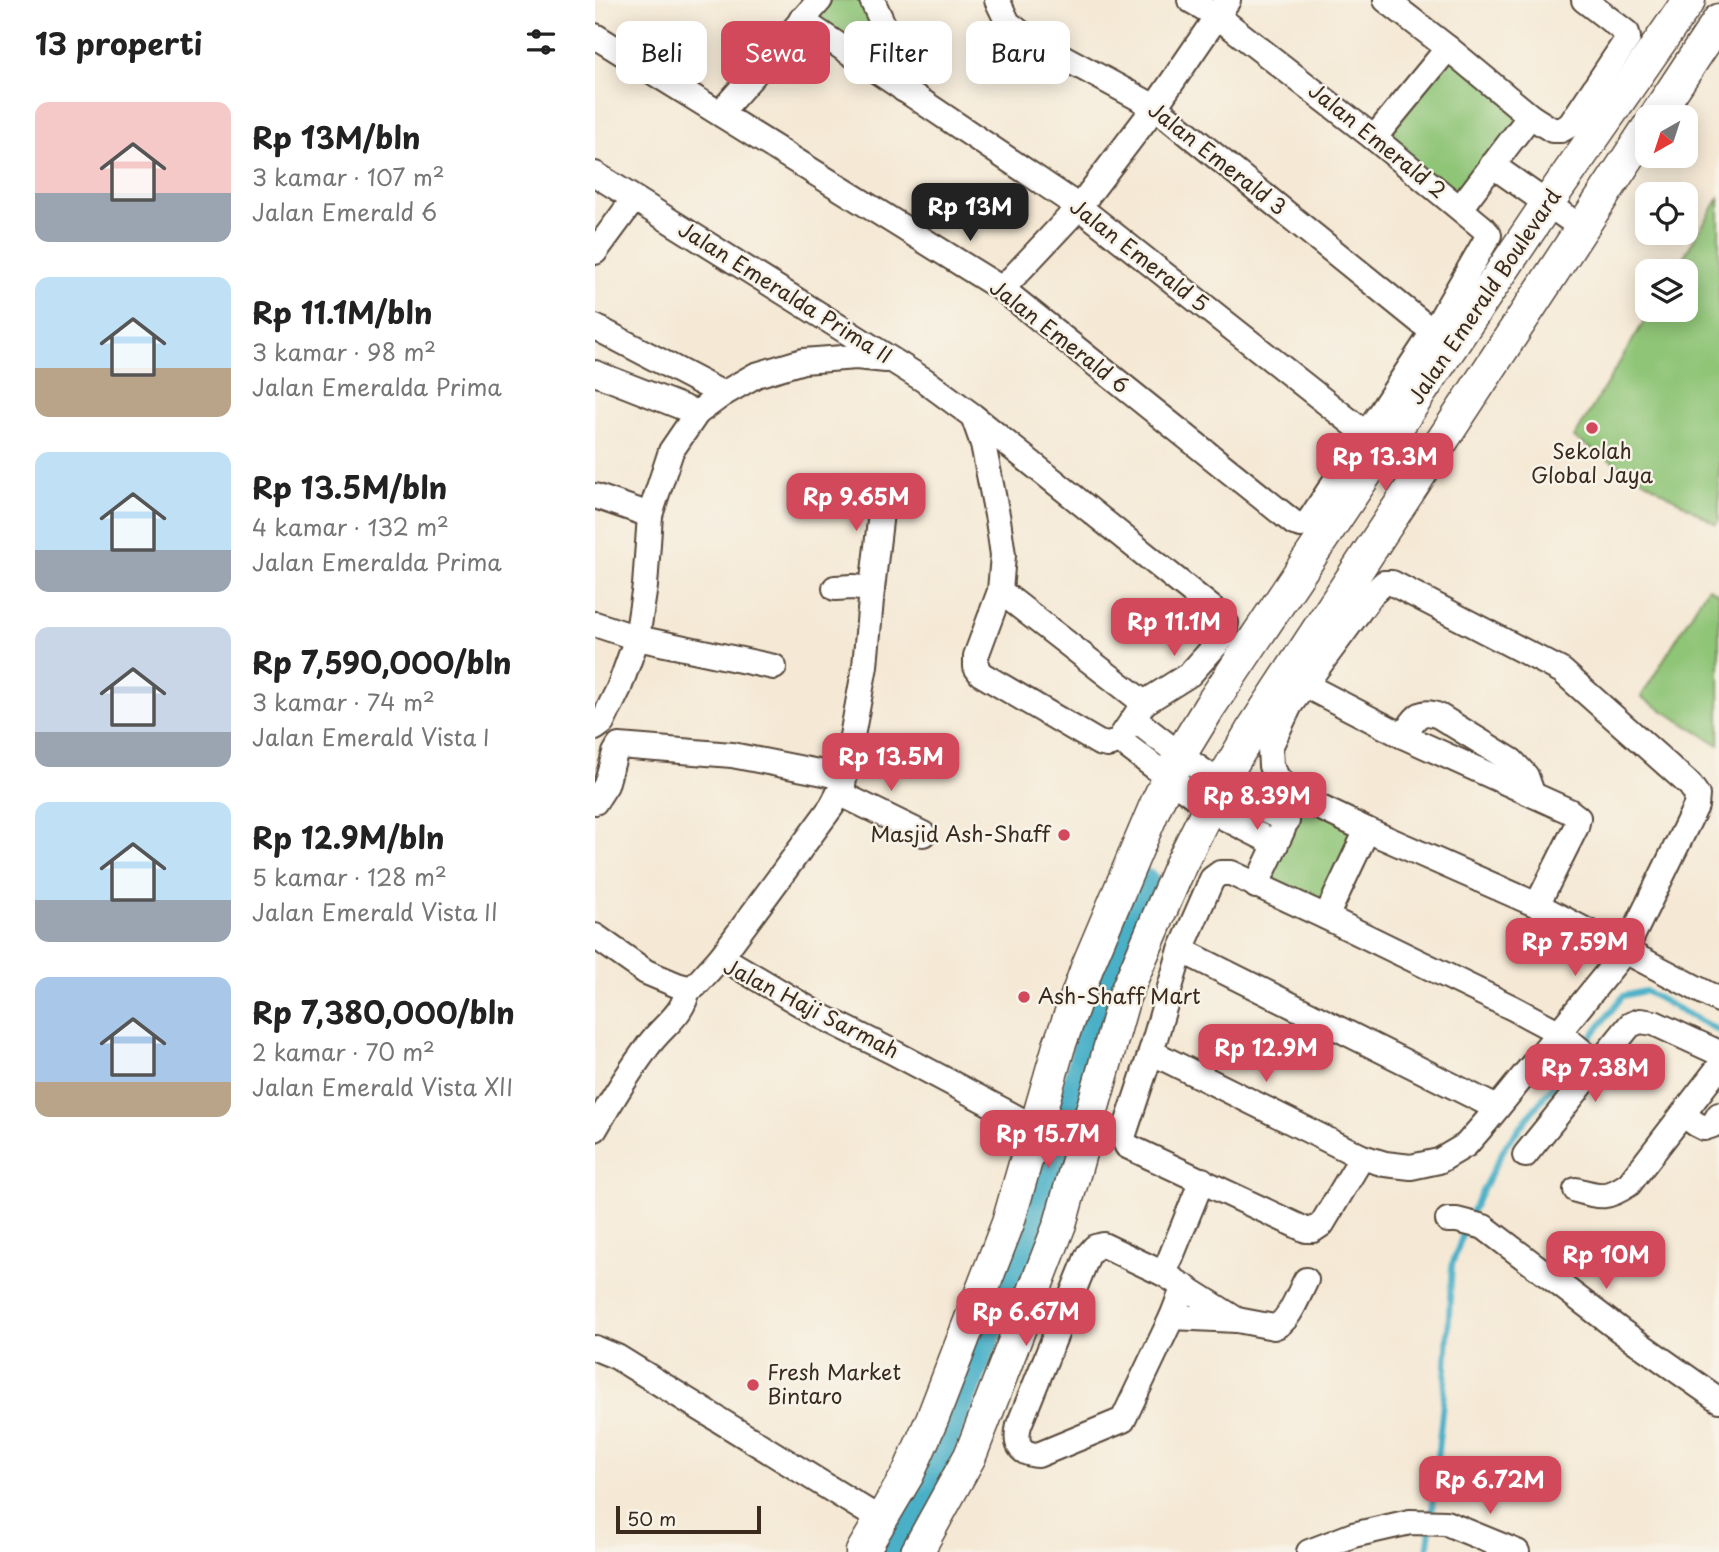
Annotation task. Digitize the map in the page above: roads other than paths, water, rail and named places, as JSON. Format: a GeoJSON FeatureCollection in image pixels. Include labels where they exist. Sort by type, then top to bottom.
{"type":"FeatureCollection","features":[{"type":"Feature","properties":{"kind":"main road","name":"Jalan Emerald Boulevard"},"geometry":{"type":"LineString","coordinates":[[862,1552],[908,1474],[933,1417],[1008,1223],[1059,1046],[1088,965],[1175,767],[1210,706],[1551,198],[1689,0]]}},
{"type":"Feature","properties":{"kind":"main road"},"geometry":{"type":"LineString","coordinates":[[1663,105],[1719,20]]}},
{"type":"Feature","properties":{"kind":"main road","name":"Jalan Emerald Boulevard"},"geometry":{"type":"LineString","coordinates":[[917,1552],[969,1457],[980,1431],[1060,1224],[1124,997],[1179,866],[1215,795],[1252,730],[1635,147]]}},
{"type":"Feature","properties":{"kind":"street"},"geometry":{"type":"LineString","coordinates":[[719,113],[820,0]]}},
{"type":"Feature","properties":{"kind":"street"},"geometry":{"type":"LineString","coordinates":[[872,0],[898,57],[904,90]]}},
{"type":"Feature","properties":{"kind":"street","name":"Jalan Emerald 3"},"geometry":{"type":"LineString","coordinates":[[997,0],[1008,23],[1026,37],[1155,107],[1433,332]]}},
{"type":"Feature","properties":{"kind":"street","name":"Jalan Emerald 2"},"geometry":{"type":"LineString","coordinates":[[1190,0],[1223,8],[1488,232],[1488,239],[1433,332]]}},
{"type":"Feature","properties":{"kind":"street"},"geometry":{"type":"LineString","coordinates":[[1386,0],[1530,116],[1552,130],[1561,130],[1570,125],[1628,38],[1627,33],[1584,0]]}},
{"type":"Feature","properties":{"kind":"street"},"geometry":{"type":"LineString","coordinates":[[1002,289],[1079,207],[1155,107],[1223,8]]}},
{"type":"Feature","properties":{"kind":"street","name":"Jalan Emerald 5"},"geometry":{"type":"LineString","coordinates":[[801,20],[1079,207],[1366,434]]}},
{"type":"Feature","properties":{"kind":"street","name":"Jalan Emerald 6"},"geometry":{"type":"LineString","coordinates":[[595,36],[1002,289],[1294,523],[1301,525],[1309,521],[1366,434]]}},
{"type":"Feature","properties":{"kind":"street"},"geometry":{"type":"LineString","coordinates":[[1374,138],[1448,48]]}},
{"type":"Feature","properties":{"kind":"street"},"geometry":{"type":"LineString","coordinates":[[1460,208],[1530,116]]}},
{"type":"Feature","properties":{"kind":"street"},"geometry":{"type":"LineString","coordinates":[[1497,159],[1585,223]]}},
{"type":"Feature","properties":{"kind":"street","name":"Jalan Emeralda Prima II"},"geometry":{"type":"LineString","coordinates":[[595,174],[924,380],[973,416],[1219,614],[1226,623],[1223,637],[1190,674],[1139,711]]}},
{"type":"Feature","properties":{"kind":"street"},"geometry":{"type":"LineString","coordinates":[[595,252],[634,199]]}},
{"type":"Feature","properties":{"kind":"street"},"geometry":{"type":"LineString","coordinates":[[595,327],[723,394]]}},
{"type":"Feature","properties":{"kind":"street"},"geometry":{"type":"LineString","coordinates":[[1366,434],[1433,332]]}},
{"type":"Feature","properties":{"kind":"street"},"geometry":{"type":"LineString","coordinates":[[595,728],[602,723],[619,688],[636,638],[645,586],[650,515],[671,451],[697,413],[756,375],[803,361],[856,357],[894,361]]}},
{"type":"Feature","properties":{"kind":"street"},"geometry":{"type":"LineString","coordinates":[[595,373],[697,413]]}},
{"type":"Feature","properties":{"kind":"street"},"geometry":{"type":"LineString","coordinates":[[973,416],[983,444],[1003,555],[1000,591],[976,656],[976,667],[981,674],[1099,743],[1107,745],[1119,740],[1139,711]]}},
{"type":"Feature","properties":{"kind":"street"},"geometry":{"type":"LineString","coordinates":[[720,957],[832,806],[841,785],[865,666],[884,487]]}},
{"type":"Feature","properties":{"kind":"street"},"geometry":{"type":"LineString","coordinates":[[595,496],[650,515]]}},
{"type":"Feature","properties":{"kind":"street"},"geometry":{"type":"LineString","coordinates":[[1151,1052],[1362,1157],[1385,1164],[1411,1167],[1439,1161],[1466,1145],[1564,1037],[1625,951],[1696,806],[1697,795],[1691,785],[1573,681],[1549,664],[1392,583],[1384,583],[1371,594],[1290,705],[1270,747],[1271,766],[1277,779],[1298,797],[1537,905],[1625,951],[1718,996]]}},
{"type":"Feature","properties":{"kind":"street"},"geometry":{"type":"LineString","coordinates":[[835,588],[872,589]]}},
{"type":"Feature","properties":{"kind":"street"},"geometry":{"type":"LineString","coordinates":[[1000,591],[1139,711],[1175,767]]}},
{"type":"Feature","properties":{"kind":"street"},"geometry":{"type":"LineString","coordinates":[[595,624],[636,638],[774,667]]}},
{"type":"Feature","properties":{"kind":"street"},"geometry":{"type":"LineString","coordinates":[[1304,685],[1403,736],[1532,793],[1578,818],[1537,905]]}},
{"type":"Feature","properties":{"kind":"street"},"geometry":{"type":"LineString","coordinates":[[1403,736],[1418,716],[1430,712],[1511,761],[1526,776],[1532,793]]}},
{"type":"Feature","properties":{"kind":"street"},"geometry":{"type":"LineString","coordinates":[[1119,740],[1175,767],[1215,795],[1236,825],[1276,844]]}},
{"type":"Feature","properties":{"kind":"street"},"geometry":{"type":"LineString","coordinates":[[595,802],[606,785],[619,746],[732,755],[841,785],[923,834]]}},
{"type":"Feature","properties":{"kind":"street"},"geometry":{"type":"LineString","coordinates":[[1215,795],[1247,802],[1287,821]]}},
{"type":"Feature","properties":{"kind":"street"},"geometry":{"type":"LineString","coordinates":[[1257,886],[1298,797]]}},
{"type":"Feature","properties":{"kind":"street"},"geometry":{"type":"LineString","coordinates":[[1326,917],[1367,830]]}},
{"type":"Feature","properties":{"kind":"street"},"geometry":{"type":"LineString","coordinates":[[1362,1157],[1322,1224],[1313,1230],[1306,1230],[1127,1146],[1123,1137],[1181,950],[1212,879],[1220,873],[1231,873],[1513,1008],[1564,1037],[1594,1061]]}},
{"type":"Feature","properties":{"kind":"street"},"geometry":{"type":"LineString","coordinates":[[595,936],[646,972],[688,988],[681,1011],[650,1043],[595,1129]]}},
{"type":"Feature","properties":{"kind":"street"},"geometry":{"type":"LineString","coordinates":[[1181,950],[1497,1108]]}},
{"type":"Feature","properties":{"kind":"street","name":"Jalan Haji Sarmah"},"geometry":{"type":"LineString","coordinates":[[688,988],[695,986],[720,957],[819,1015],[1036,1128]]}},
{"type":"Feature","properties":{"kind":"street"},"geometry":{"type":"LineString","coordinates":[[1525,1155],[1594,1061],[1630,1026],[1640,1021],[1654,1023],[1719,1054]]}},
{"type":"Feature","properties":{"kind":"street"},"geometry":{"type":"LineString","coordinates":[[1576,1190],[1598,1196],[1615,1194],[1629,1184],[1719,1067]]}},
{"type":"Feature","properties":{"kind":"street"},"geometry":{"type":"LineString","coordinates":[[1684,1115],[1704,1128],[1713,1125],[1719,1115]]}},
{"type":"Feature","properties":{"kind":"street"},"geometry":{"type":"LineString","coordinates":[[1202,1180],[1174,1280],[1172,1317],[1123,1420],[1038,1455],[1030,1455],[1020,1448],[1016,1437],[1019,1425],[1088,1255],[1095,1247],[1103,1245],[1174,1280],[1237,1320]]}},
{"type":"Feature","properties":{"kind":"street"},"geometry":{"type":"LineString","coordinates":[[1459,1221],[1484,1227],[1719,1401]]}},
{"type":"Feature","properties":{"kind":"street"},"geometry":{"type":"LineString","coordinates":[[1172,1317],[1237,1320],[1274,1327],[1280,1325],[1288,1316],[1306,1280]]}},
{"type":"Feature","properties":{"kind":"street"},"geometry":{"type":"LineString","coordinates":[[595,1348],[617,1357],[881,1521]]}},
{"type":"Feature","properties":{"kind":"street"},"geometry":{"type":"LineString","coordinates":[[1309,1552],[1353,1535],[1410,1522],[1445,1523],[1517,1552]]}},
{"type":"Feature","properties":{"kind":"waterway"},"geometry":{"type":"LineString","coordinates":[[889,1552],[913,1510],[1070,1124],[1111,960],[1143,885]]}},
{"type":"Feature","properties":{"kind":"waterway"},"geometry":{"type":"LineString","coordinates":[[1583,1047],[1623,996],[1645,991],[1719,1031]]}},
{"type":"Feature","properties":{"kind":"waterway"},"geometry":{"type":"LineString","coordinates":[[1468,1218],[1506,1145],[1576,1056]]}},
{"type":"Feature","properties":{"kind":"waterway"},"geometry":{"type":"LineString","coordinates":[[1431,1519],[1445,1383],[1452,1265],[1465,1228]]}},
{"type":"Feature","properties":{"kind":"waterway"},"geometry":{"type":"LineString","coordinates":[[1427,1552],[1430,1530]]}},
{"type":"Feature","properties":{"kind":"place","name":"Sekolah Global Jaya"},"geometry":{"type":"Point","coordinates":[1592,428]}},
{"type":"Feature","properties":{"kind":"place","name":"Masjid Ash-Shaff"},"geometry":{"type":"Point","coordinates":[1064,835]}},
{"type":"Feature","properties":{"kind":"place","name":"Ash-Shaff Mart"},"geometry":{"type":"Point","coordinates":[1024,997]}},
{"type":"Feature","properties":{"kind":"place","name":"Fresh Market Bintaro"},"geometry":{"type":"Point","coordinates":[753,1385]}}]}
